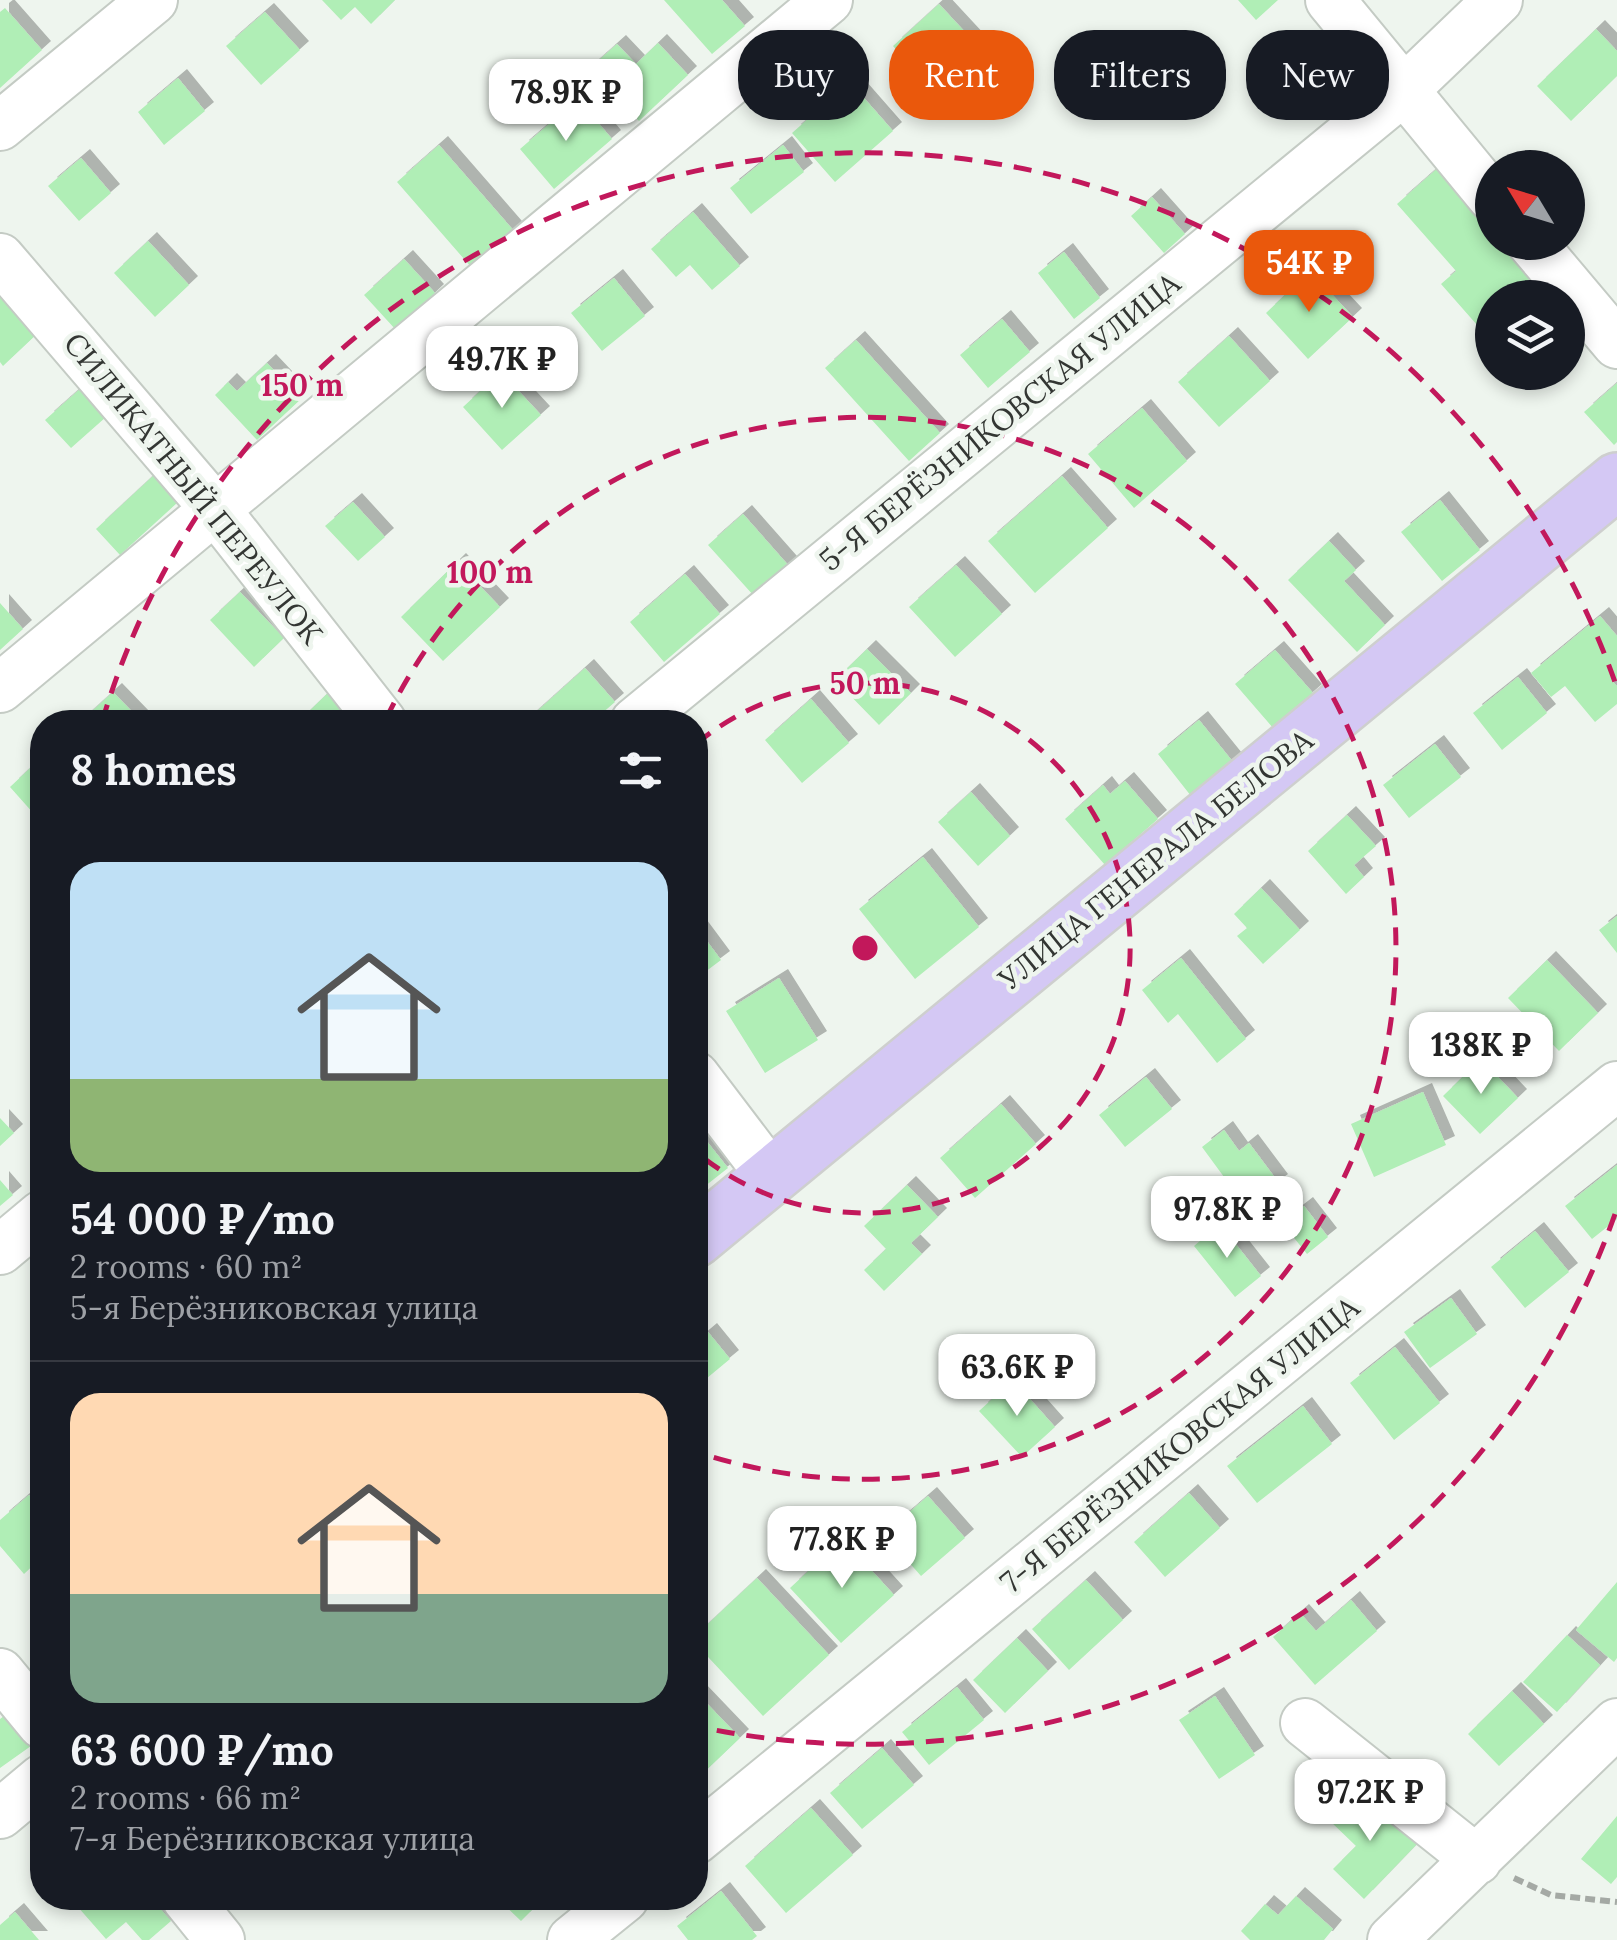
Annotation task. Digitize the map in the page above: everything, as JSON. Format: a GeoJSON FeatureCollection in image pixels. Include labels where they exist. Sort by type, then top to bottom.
{"type":"FeatureCollection","features":[{"type":"Feature","properties":{"kind":"main road","name":"УЛИЦА ГЕНЕРАЛА БЕЛОВА"},"geometry":{"type":"LineString","coordinates":[[708,1228],[1617,481]]}},
{"type":"Feature","properties":{"kind":"street"},"geometry":{"type":"LineString","coordinates":[[0,126],[152,0]]}},
{"type":"Feature","properties":{"kind":"street"},"geometry":{"type":"LineString","coordinates":[[0,688],[828,0]]}},
{"type":"Feature","properties":{"kind":"street"},"geometry":{"type":"LineString","coordinates":[[1330,0],[1475,177]]}},
{"type":"Feature","properties":{"kind":"street","name":"5-Я БЕРЁЗНИКОВСКАЯ УЛИЦА"},"geometry":{"type":"LineString","coordinates":[[649,710],[1403,91],[1498,0]]}},
{"type":"Feature","properties":{"kind":"street","name":"СИЛИКАТНЫЙ ПЕРЕУЛОК"},"geometry":{"type":"LineString","coordinates":[[0,258],[215,509],[373,710]]}},
{"type":"Feature","properties":{"kind":"street"},"geometry":{"type":"LineString","coordinates":[[1546,260],[1617,344]]}},
{"type":"Feature","properties":{"kind":"street","name":"7-Я БЕРЁЗНИКОВСКАЯ УЛИЦА"},"geometry":{"type":"LineString","coordinates":[[708,1829],[1617,1086]]}},
{"type":"Feature","properties":{"kind":"street"},"geometry":{"type":"LineString","coordinates":[[708,1093],[771,1176]]}},
{"type":"Feature","properties":{"kind":"street"},"geometry":{"type":"LineString","coordinates":[[0,1250],[30,1225]]}},
{"type":"Feature","properties":{"kind":"street"},"geometry":{"type":"LineString","coordinates":[[0,1673],[30,1709]]}},
{"type":"Feature","properties":{"kind":"street"},"geometry":{"type":"LineString","coordinates":[[1392,1940],[1617,1723]]}},
{"type":"Feature","properties":{"kind":"street"},"geometry":{"type":"LineString","coordinates":[[1305,1724],[1477,1860]]}},
{"type":"Feature","properties":{"kind":"street"},"geometry":{"type":"LineString","coordinates":[[0,1814],[30,1789]]}},
{"type":"Feature","properties":{"kind":"street"},"geometry":{"type":"LineString","coordinates":[[196,1910],[220,1940]]}},
{"type":"Feature","properties":{"kind":"street"},"geometry":{"type":"LineString","coordinates":[[572,1940],[609,1910]]}},
{"type":"Feature","properties":{"kind":"path"},"geometry":{"type":"LineString","coordinates":[[1477,1860],[1551,1896],[1617,1902]]}},
{"type":"Feature","properties":{"kind":"building"},"geometry":{"type":"Polygon","coordinates":[[[322,0],[395,0],[371,24],[355,7],[341,20],[322,0]]]}},
{"type":"Feature","properties":{"kind":"building"},"geometry":{"type":"Polygon","coordinates":[[[664,0],[722,0],[745,26],[712,54],[664,0]]]}},
{"type":"Feature","properties":{"kind":"building"},"geometry":{"type":"Polygon","coordinates":[[[1238,0],[1278,0],[1256,20],[1238,0]]]}},
{"type":"Feature","properties":{"kind":"building"},"geometry":{"type":"Polygon","coordinates":[[[939,4],[963,30],[911,30],[939,4]]]}},
{"type":"Feature","properties":{"kind":"building"},"geometry":{"type":"Polygon","coordinates":[[[5,8],[42,50],[0,88],[0,12],[5,8]]]}},
{"type":"Feature","properties":{"kind":"building"},"geometry":{"type":"Polygon","coordinates":[[[265,12],[300,50],[261,85],[226,46],[265,12]]]}},
{"type":"Feature","properties":{"kind":"building"},"geometry":{"type":"Polygon","coordinates":[[[1596,29],[1617,51],[1617,76],[1571,121],[1537,86],[1596,29]]]}},
{"type":"Feature","properties":{"kind":"building"},"geometry":{"type":"Polygon","coordinates":[[[658,43],[688,75],[639,121],[589,69],[617,44],[636,64],[658,43]]]}},
{"type":"Feature","properties":{"kind":"building"},"geometry":{"type":"Polygon","coordinates":[[[178,78],[205,111],[164,145],[138,112],[178,78]]]}},
{"type":"Feature","properties":{"kind":"building"},"geometry":{"type":"Polygon","coordinates":[[[578,99],[612,139],[554,189],[520,149],[578,99]]]}},
{"type":"Feature","properties":{"kind":"building"},"geometry":{"type":"Polygon","coordinates":[[[869,104],[893,131],[835,182],[792,133],[807,120],[869,120],[869,104]]]}},
{"type":"Feature","properties":{"kind":"building"},"geometry":{"type":"Polygon","coordinates":[[[439,145],[513,230],[471,267],[397,182],[439,145]]]}},
{"type":"Feature","properties":{"kind":"building"},"geometry":{"type":"Polygon","coordinates":[[[783,145],[804,172],[751,214],[730,188],[783,145]]]}},
{"type":"Feature","properties":{"kind":"building"},"geometry":{"type":"Polygon","coordinates":[[[81,158],[111,193],[79,221],[48,186],[81,158]]]}},
{"type":"Feature","properties":{"kind":"building"},"geometry":{"type":"Polygon","coordinates":[[[1439,167],[1475,208],[1475,260],[1522,260],[1539,280],[1475,280],[1475,323],[1441,284],[1456,271],[1397,204],[1439,167]]]}},
{"type":"Feature","properties":{"kind":"building"},"geometry":{"type":"Polygon","coordinates":[[[1152,197],[1185,234],[1164,253],[1131,216],[1152,197]]]}},
{"type":"Feature","properties":{"kind":"building"},"geometry":{"type":"Polygon","coordinates":[[[693,212],[740,266],[712,290],[690,265],[676,277],[651,249],[693,212]]]}},
{"type":"Feature","properties":{"kind":"building"},"geometry":{"type":"Polygon","coordinates":[[[148,241],[189,285],[155,317],[114,273],[148,241]]]}},
{"type":"Feature","properties":{"kind":"building"},"geometry":{"type":"Polygon","coordinates":[[[1064,252],[1100,298],[1074,319],[1038,273],[1064,252]]]}},
{"type":"Feature","properties":{"kind":"building"},"geometry":{"type":"Polygon","coordinates":[[[404,259],[435,293],[396,330],[364,295],[404,259]]]}},
{"type":"Feature","properties":{"kind":"building"},"geometry":{"type":"Polygon","coordinates":[[[1310,271],[1353,317],[1308,359],[1266,313],[1310,271]]]}},
{"type":"Feature","properties":{"kind":"building"},"geometry":{"type":"Polygon","coordinates":[[[614,278],[645,316],[602,351],[571,313],[614,278]]]}},
{"type":"Feature","properties":{"kind":"building"},"geometry":{"type":"Polygon","coordinates":[[[0,292],[39,332],[3,366],[0,362],[0,292]]]}},
{"type":"Feature","properties":{"kind":"building"},"geometry":{"type":"Polygon","coordinates":[[[1002,319],[1030,352],[988,388],[960,355],[1002,319]]]}},
{"type":"Feature","properties":{"kind":"building"},"geometry":{"type":"Polygon","coordinates":[[[1229,336],[1270,381],[1219,427],[1178,382],[1229,336]]]}},
{"type":"Feature","properties":{"kind":"building"},"geometry":{"type":"Polygon","coordinates":[[[856,340],[940,433],[909,461],[825,368],[856,340]]]}},
{"type":"Feature","properties":{"kind":"building"},"geometry":{"type":"Polygon","coordinates":[[[267,363],[301,399],[257,440],[215,395],[228,382],[237,391],[267,363]]]}},
{"type":"Feature","properties":{"kind":"building"},"geometry":{"type":"Polygon","coordinates":[[[501,372],[541,415],[502,450],[463,407],[501,372]]]}},
{"type":"Feature","properties":{"kind":"building"},"geometry":{"type":"Polygon","coordinates":[[[1617,383],[1617,442],[1614,445],[1584,412],[1617,383]]]}},
{"type":"Feature","properties":{"kind":"building"},"geometry":{"type":"Polygon","coordinates":[[[80,389],[106,417],[71,448],[45,420],[80,389]]]}},
{"type":"Feature","properties":{"kind":"building"},"geometry":{"type":"Polygon","coordinates":[[[1142,408],[1187,461],[1134,508],[1088,454],[1142,408]]]}},
{"type":"Feature","properties":{"kind":"building"},"geometry":{"type":"Polygon","coordinates":[[[153,476],[177,503],[120,555],[96,529],[153,476]]]}},
{"type":"Feature","properties":{"kind":"building"},"geometry":{"type":"Polygon","coordinates":[[[1062,476],[1108,528],[1035,593],[988,541],[1062,476]]]}},
{"type":"Feature","properties":{"kind":"building"},"geometry":{"type":"Polygon","coordinates":[[[1440,500],[1480,550],[1442,581],[1401,532],[1440,500]]]}},
{"type":"Feature","properties":{"kind":"building"},"geometry":{"type":"Polygon","coordinates":[[[353,502],[385,537],[358,561],[325,526],[353,502]]]}},
{"type":"Feature","properties":{"kind":"building"},"geometry":{"type":"Polygon","coordinates":[[[743,514],[788,565],[754,596],[708,545],[743,514]]]}},
{"type":"Feature","properties":{"kind":"building"},"geometry":{"type":"Polygon","coordinates":[[[1329,541],[1356,570],[1344,581],[1385,625],[1357,652],[1288,580],[1329,541]]]}},
{"type":"Feature","properties":{"kind":"building"},"geometry":{"type":"Polygon","coordinates":[[[457,562],[500,607],[443,661],[401,617],[457,562]]]}},
{"type":"Feature","properties":{"kind":"building"},"geometry":{"type":"Polygon","coordinates":[[[956,565],[1002,614],[955,657],[909,607],[956,565]]]}},
{"type":"Feature","properties":{"kind":"building"},"geometry":{"type":"Polygon","coordinates":[[[685,574],[720,614],[664,662],[630,622],[685,574]]]}},
{"type":"Feature","properties":{"kind":"building"},"geometry":{"type":"Polygon","coordinates":[[[240,592],[284,638],[254,667],[210,620],[240,592]]]}},
{"type":"Feature","properties":{"kind":"building"},"geometry":{"type":"Polygon","coordinates":[[[0,603],[23,629],[0,650],[0,603]]]}},
{"type":"Feature","properties":{"kind":"building"},"geometry":{"type":"Polygon","coordinates":[[[1600,616],[1617,636],[1617,679],[1613,682],[1617,686],[1617,704],[1595,722],[1565,686],[1551,697],[1531,673],[1600,616]]]}},
{"type":"Feature","properties":{"kind":"building"},"geometry":{"type":"Polygon","coordinates":[[[867,649],[911,693],[879,725],[835,680],[867,649]]]}},
{"type":"Feature","properties":{"kind":"building"},"geometry":{"type":"Polygon","coordinates":[[[1275,650],[1313,693],[1273,728],[1235,684],[1275,650]]]}},
{"type":"Feature","properties":{"kind":"building"},"geometry":{"type":"Polygon","coordinates":[[[585,668],[615,702],[606,710],[538,710],[585,668]]]}},
{"type":"Feature","properties":{"kind":"building"},"geometry":{"type":"Polygon","coordinates":[[[1518,677],[1547,713],[1502,750],[1473,713],[1518,677]]]}},
{"type":"Feature","properties":{"kind":"building"},"geometry":{"type":"Polygon","coordinates":[[[331,690],[350,710],[310,710],[331,690]]]}},
{"type":"Feature","properties":{"kind":"building"},"geometry":{"type":"Polygon","coordinates":[[[113,692],[130,710],[93,710],[113,692]]]}},
{"type":"Feature","properties":{"kind":"building"},"geometry":{"type":"Polygon","coordinates":[[[811,699],[849,743],[802,783],[765,740],[811,699]]]}},
{"type":"Feature","properties":{"kind":"building"},"geometry":{"type":"Polygon","coordinates":[[[1199,720],[1233,762],[1191,796],[1158,754],[1199,720]]]}},
{"type":"Feature","properties":{"kind":"building"},"geometry":{"type":"Polygon","coordinates":[[[1435,744],[1461,777],[1409,818],[1383,785],[1435,744]]]}},
{"type":"Feature","properties":{"kind":"building"},"geometry":{"type":"Polygon","coordinates":[[[30,768],[30,810],[10,787],[30,768]]]}},
{"type":"Feature","properties":{"kind":"building"},"geometry":{"type":"Polygon","coordinates":[[[1125,781],[1158,819],[1105,865],[1065,819],[1103,785],[1110,794],[1125,781]]]}},
{"type":"Feature","properties":{"kind":"building"},"geometry":{"type":"Polygon","coordinates":[[[971,792],[1010,836],[978,866],[938,822],[971,792]]]}},
{"type":"Feature","properties":{"kind":"building"},"geometry":{"type":"Polygon","coordinates":[[[1347,815],[1376,846],[1354,865],[1364,877],[1346,894],[1308,851],[1347,815]]]}},
{"type":"Feature","properties":{"kind":"building"},"geometry":{"type":"Polygon","coordinates":[[[923,857],[979,927],[915,979],[859,909],[923,857]]]}},
{"type":"Feature","properties":{"kind":"building"},"geometry":{"type":"Polygon","coordinates":[[[1261,888],[1300,930],[1263,964],[1237,936],[1247,928],[1234,914],[1261,888]]]}},
{"type":"Feature","properties":{"kind":"building"},"geometry":{"type":"Polygon","coordinates":[[[1617,916],[1617,953],[1599,930],[1617,916]]]}},
{"type":"Feature","properties":{"kind":"building"},"geometry":{"type":"Polygon","coordinates":[[[708,942],[721,960],[708,970],[708,942]]]}},
{"type":"Feature","properties":{"kind":"building"},"geometry":{"type":"Polygon","coordinates":[[[1181,958],[1246,1039],[1217,1063],[1178,1014],[1168,1023],[1142,990],[1181,958]]]}},
{"type":"Feature","properties":{"kind":"building"},"geometry":{"type":"Polygon","coordinates":[[[1547,960],[1598,1013],[1559,1051],[1508,998],[1547,960]]]}},
{"type":"Feature","properties":{"kind":"building"},"geometry":{"type":"Polygon","coordinates":[[[779,978],[818,1040],[765,1073],[726,1011],[779,978]]]}},
{"type":"Feature","properties":{"kind":"building"},"geometry":{"type":"Polygon","coordinates":[[[1481,1059],[1518,1098],[1480,1134],[1443,1096],[1481,1059]]]}},
{"type":"Feature","properties":{"kind":"building"},"geometry":{"type":"Polygon","coordinates":[[[1146,1077],[1172,1109],[1125,1147],[1099,1115],[1146,1077]]]}},
{"type":"Feature","properties":{"kind":"building"},"geometry":{"type":"Polygon","coordinates":[[[1423,1092],[1446,1145],[1374,1177],[1351,1124],[1423,1092]]]}},
{"type":"Feature","properties":{"kind":"building"},"geometry":{"type":"Polygon","coordinates":[[[1001,1104],[1036,1144],[975,1198],[940,1158],[1001,1104]]]}},
{"type":"Feature","properties":{"kind":"building"},"geometry":{"type":"Polygon","coordinates":[[[0,1118],[14,1133],[0,1146],[0,1118]]]}},
{"type":"Feature","properties":{"kind":"building"},"geometry":{"type":"Polygon","coordinates":[[[1224,1130],[1239,1151],[1249,1143],[1279,1183],[1246,1207],[1202,1147],[1224,1130]]]}},
{"type":"Feature","properties":{"kind":"building"},"geometry":{"type":"Polygon","coordinates":[[[708,1143],[728,1168],[708,1184],[708,1143]]]}},
{"type":"Feature","properties":{"kind":"building"},"geometry":{"type":"Polygon","coordinates":[[[1617,1165],[1617,1219],[1592,1239],[1565,1206],[1617,1165]]]}},
{"type":"Feature","properties":{"kind":"building"},"geometry":{"type":"Polygon","coordinates":[[[0,1180],[13,1195],[0,1206],[0,1180]]]}},
{"type":"Feature","properties":{"kind":"building"},"geometry":{"type":"Polygon","coordinates":[[[907,1185],[938,1217],[911,1243],[922,1254],[884,1291],[864,1270],[886,1249],[864,1226],[907,1185]]]}},
{"type":"Feature","properties":{"kind":"building"},"geometry":{"type":"Polygon","coordinates":[[[1304,1206],[1328,1237],[1307,1254],[1282,1223],[1304,1206]]]}},
{"type":"Feature","properties":{"kind":"building"},"geometry":{"type":"Polygon","coordinates":[[[1220,1224],[1261,1276],[1235,1297],[1194,1246],[1220,1224]]]}},
{"type":"Feature","properties":{"kind":"building"},"geometry":{"type":"Polygon","coordinates":[[[1535,1231],[1569,1272],[1525,1308],[1491,1267],[1535,1231]]]}},
{"type":"Feature","properties":{"kind":"building"},"geometry":{"type":"Polygon","coordinates":[[[1451,1298],[1477,1334],[1430,1368],[1404,1332],[1451,1298]]]}},
{"type":"Feature","properties":{"kind":"building"},"geometry":{"type":"Polygon","coordinates":[[[708,1332],[730,1359],[708,1377],[708,1332]]]}},
{"type":"Feature","properties":{"kind":"building"},"geometry":{"type":"Polygon","coordinates":[[[1395,1347],[1440,1403],[1394,1440],[1350,1383],[1395,1347]]]}},
{"type":"Feature","properties":{"kind":"building"},"geometry":{"type":"Polygon","coordinates":[[[1013,1380],[1055,1427],[1022,1457],[979,1411],[1013,1380]]]}},
{"type":"Feature","properties":{"kind":"building"},"geometry":{"type":"Polygon","coordinates":[[[1303,1406],[1332,1444],[1257,1503],[1227,1466],[1303,1406]]]}},
{"type":"Feature","properties":{"kind":"building"},"geometry":{"type":"Polygon","coordinates":[[[1189,1493],[1220,1528],[1165,1577],[1134,1542],[1189,1493]]]}},
{"type":"Feature","properties":{"kind":"building"},"geometry":{"type":"Polygon","coordinates":[[[30,1496],[30,1568],[24,1574],[0,1546],[0,1520],[30,1496]]]}},
{"type":"Feature","properties":{"kind":"building"},"geometry":{"type":"Polygon","coordinates":[[[928,1496],[965,1538],[921,1576],[884,1534],[928,1496]]]}},
{"type":"Feature","properties":{"kind":"building"},"geometry":{"type":"Polygon","coordinates":[[[843,1539],[894,1595],[841,1643],[790,1588],[843,1539]]]}},
{"type":"Feature","properties":{"kind":"building"},"geometry":{"type":"Polygon","coordinates":[[[757,1578],[829,1655],[763,1716],[708,1657],[708,1624],[757,1578]]]}},
{"type":"Feature","properties":{"kind":"building"},"geometry":{"type":"Polygon","coordinates":[[[1086,1580],[1123,1620],[1069,1670],[1032,1629],[1086,1580]]]}},
{"type":"Feature","properties":{"kind":"building"},"geometry":{"type":"Polygon","coordinates":[[[1617,1582],[1617,1658],[1614,1662],[1576,1630],[1617,1582]]]}},
{"type":"Feature","properties":{"kind":"building"},"geometry":{"type":"Polygon","coordinates":[[[1351,1600],[1377,1631],[1315,1685],[1273,1637],[1300,1613],[1316,1631],[1351,1600]]]}},
{"type":"Feature","properties":{"kind":"building"},"geometry":{"type":"Polygon","coordinates":[[[1567,1635],[1600,1665],[1557,1712],[1523,1682],[1567,1635]]]}},
{"type":"Feature","properties":{"kind":"building"},"geometry":{"type":"Polygon","coordinates":[[[1017,1638],[1048,1671],[1005,1713],[973,1680],[1017,1638]]]}},
{"type":"Feature","properties":{"kind":"building"},"geometry":{"type":"Polygon","coordinates":[[[957,1687],[984,1720],[929,1765],[902,1732],[957,1687]]]}},
{"type":"Feature","properties":{"kind":"building"},"geometry":{"type":"Polygon","coordinates":[[[1512,1691],[1544,1724],[1499,1766],[1468,1734],[1512,1691]]]}},
{"type":"Feature","properties":{"kind":"building"},"geometry":{"type":"Polygon","coordinates":[[[1215,1696],[1255,1755],[1219,1779],[1179,1720],[1215,1696]]]}},
{"type":"Feature","properties":{"kind":"building"},"geometry":{"type":"Polygon","coordinates":[[[708,1705],[740,1738],[708,1769],[708,1705]]]}},
{"type":"Feature","properties":{"kind":"building"},"geometry":{"type":"Polygon","coordinates":[[[8,1713],[30,1747],[0,1768],[0,1719],[8,1713]]]}},
{"type":"Feature","properties":{"kind":"building"},"geometry":{"type":"Polygon","coordinates":[[[882,1748],[914,1785],[862,1829],[830,1793],[882,1748]]]}},
{"type":"Feature","properties":{"kind":"building"},"geometry":{"type":"Polygon","coordinates":[[[1362,1789],[1418,1843],[1364,1899],[1333,1869],[1356,1846],[1330,1821],[1362,1789]]]}},
{"type":"Feature","properties":{"kind":"building"},"geometry":{"type":"Polygon","coordinates":[[[811,1808],[853,1855],[786,1913],[745,1866],[811,1808]]]}},
{"type":"Feature","properties":{"kind":"building"},"geometry":{"type":"Polygon","coordinates":[[[1617,1816],[1617,1877],[1611,1884],[1581,1859],[1617,1816]]]}},
{"type":"Feature","properties":{"kind":"building"},"geometry":{"type":"Polygon","coordinates":[[[721,1891],[757,1936],[752,1940],[688,1940],[677,1926],[697,1910],[708,1910],[708,1901],[721,1891]]]}},
{"type":"Feature","properties":{"kind":"building"},"geometry":{"type":"Polygon","coordinates":[[[1296,1896],[1333,1929],[1324,1940],[1250,1940],[1241,1931],[1265,1904],[1278,1915],[1296,1896]]]}},
{"type":"Feature","properties":{"kind":"building"},"geometry":{"type":"Polygon","coordinates":[[[81,1910],[161,1910],[171,1921],[149,1940],[142,1940],[126,1922],[106,1939],[81,1910]]]}},
{"type":"Feature","properties":{"kind":"building"},"geometry":{"type":"Polygon","coordinates":[[[510,1910],[532,1910],[521,1921],[510,1910]]]}},
{"type":"Feature","properties":{"kind":"building"},"geometry":{"type":"Polygon","coordinates":[[[15,1912],[39,1940],[0,1940],[0,1925],[15,1912]]]}}]}
